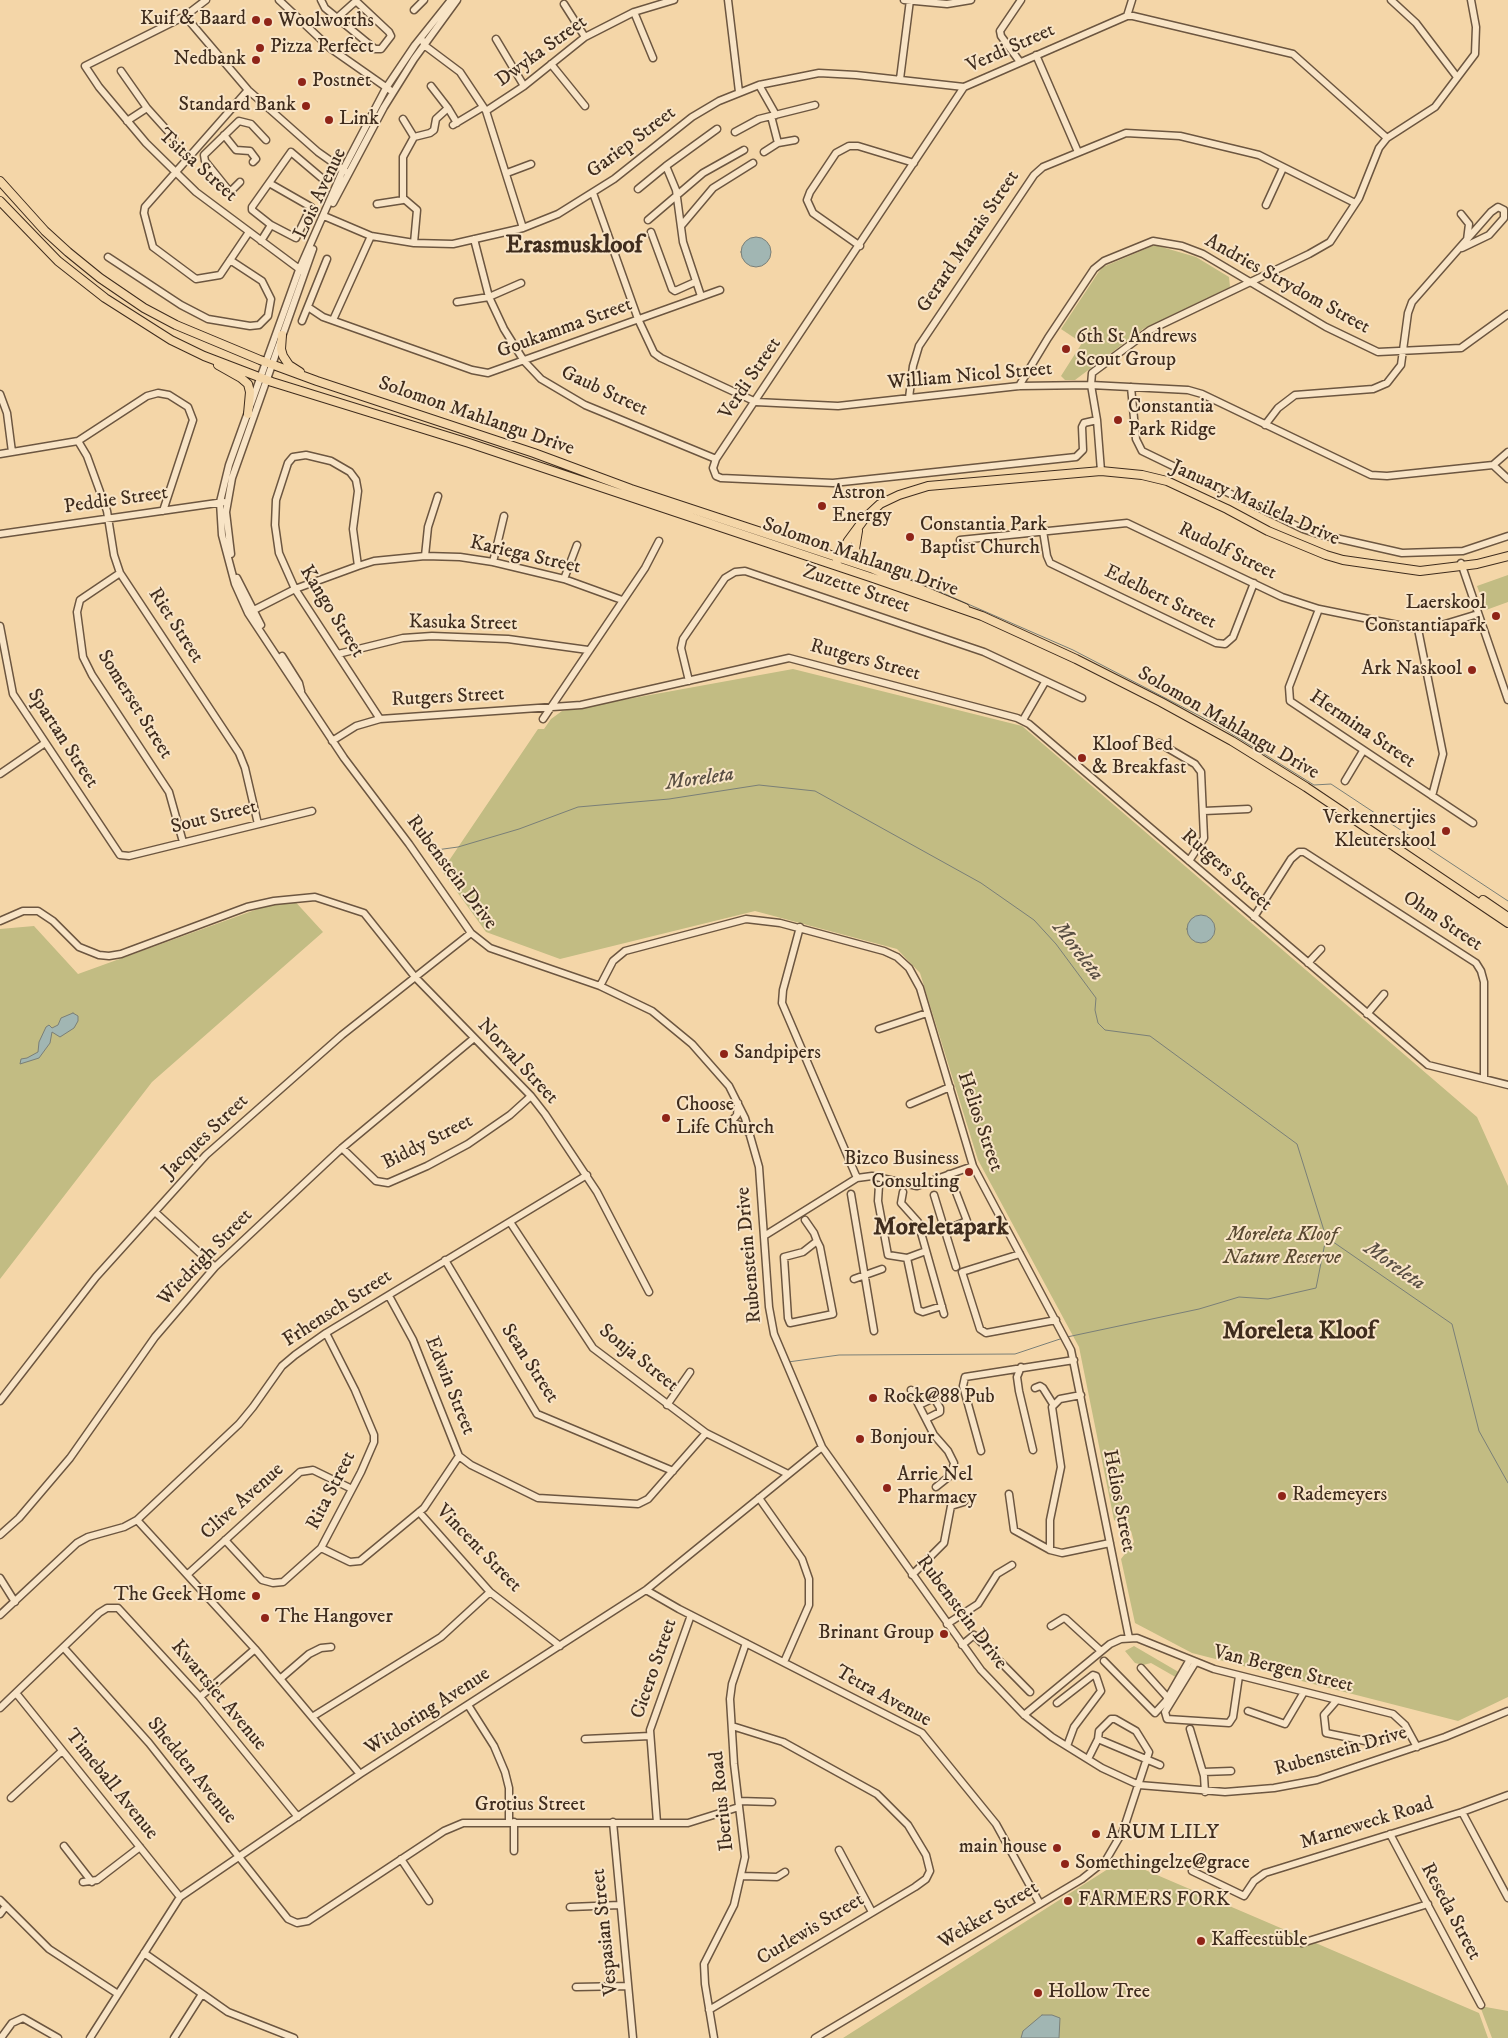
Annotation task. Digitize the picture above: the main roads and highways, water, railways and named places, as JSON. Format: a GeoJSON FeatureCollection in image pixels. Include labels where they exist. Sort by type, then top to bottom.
{"type":"FeatureCollection","features":[{"type":"Feature","properties":{"kind":"main road","name":"Solomon Mahlangu Drive"},"geometry":{"type":"LineString","coordinates":[[0,181],[45,231],[100,278],[144,308],[176,325],[269,364],[534,453],[982,616]]}},
{"type":"Feature","properties":{"kind":"main road","name":"Solomon Mahlangu Drive"},"geometry":{"type":"LineString","coordinates":[[0,201],[58,261],[105,298],[172,340],[204,356],[264,379],[470,443],[835,561],[874,569],[953,601],[1076,658],[1232,741],[1306,788],[1508,923]]}},
{"type":"Feature","properties":{"kind":"main road"},"geometry":{"type":"LineString","coordinates":[[282,335],[281,348],[286,360],[299,372],[317,381]]}},
{"type":"Feature","properties":{"kind":"main road"},"geometry":{"type":"LineString","coordinates":[[204,356],[248,384],[250,392],[248,414]]}},
{"type":"Feature","properties":{"kind":"main road","name":"January Masilela Drive"},"geometry":{"type":"LineString","coordinates":[[835,561],[850,529],[874,504],[898,491],[909,488],[1101,471],[1142,475],[1167,481],[1227,508],[1268,531],[1326,555],[1368,564],[1416,571],[1508,556]]}},
{"type":"Feature","properties":{"kind":"main road","name":"January Masilela Drive"},"geometry":{"type":"LineString","coordinates":[[835,561],[865,518],[888,499],[925,487]]}},
{"type":"Feature","properties":{"kind":"main road"},"geometry":{"type":"LineString","coordinates":[[865,518],[856,535],[855,548],[860,559],[874,569]]}},
{"type":"Feature","properties":{"kind":"main road","name":"January Masilela Drive"},"geometry":{"type":"LineString","coordinates":[[1462,565],[1508,552]]}},
{"type":"Feature","properties":{"kind":"main road","name":"Solomon Mahlangu Drive"},"geometry":{"type":"LineString","coordinates":[[1421,864],[1430,867],[1508,917]]}},
{"type":"Feature","properties":{"kind":"waterway"},"geometry":{"type":"LineString","coordinates":[[872,562],[1073,650],[1219,726],[1314,785],[1331,784],[1508,901]]}},
{"type":"Feature","properties":{"kind":"waterway","name":"Moreleta"},"geometry":{"type":"LineString","coordinates":[[431,853],[436,850],[458,847],[519,829],[578,807],[669,799],[759,785],[815,791],[981,883],[1034,920],[1056,944],[1096,998],[1095,1010],[1098,1023],[1105,1030],[1150,1036],[1297,1144],[1326,1237],[1452,1324],[1479,1431],[1508,1483]]}},
{"type":"Feature","properties":{"kind":"waterway"},"geometry":{"type":"LineString","coordinates":[[1067,1337],[1199,1309],[1239,1297],[1268,1299],[1316,1288],[1326,1238]]}},
{"type":"Feature","properties":{"kind":"waterway"},"geometry":{"type":"LineString","coordinates":[[788,1362],[839,1355],[1015,1354],[1063,1338]]}},
{"type":"Feature","properties":{"kind":"place","name":"Kuif & Baard"},"geometry":{"type":"Point","coordinates":[256,20]}},
{"type":"Feature","properties":{"kind":"place","name":"Woolworths"},"geometry":{"type":"Point","coordinates":[268,22]}},
{"type":"Feature","properties":{"kind":"place","name":"Pizza Perfect"},"geometry":{"type":"Point","coordinates":[260,48]}},
{"type":"Feature","properties":{"kind":"place","name":"Nedbank"},"geometry":{"type":"Point","coordinates":[256,60]}},
{"type":"Feature","properties":{"kind":"place","name":"Postnet"},"geometry":{"type":"Point","coordinates":[302,82]}},
{"type":"Feature","properties":{"kind":"place","name":"Standard Bank"},"geometry":{"type":"Point","coordinates":[306,106]}},
{"type":"Feature","properties":{"kind":"place","name":"Link"},"geometry":{"type":"Point","coordinates":[329,120]}},
{"type":"Feature","properties":{"kind":"place","name":"6th St Andrews Scout Group"},"geometry":{"type":"Point","coordinates":[1066,349]}},
{"type":"Feature","properties":{"kind":"place","name":"Constantia Park Ridge"},"geometry":{"type":"Point","coordinates":[1118,420]}},
{"type":"Feature","properties":{"kind":"place","name":"Astron Energy"},"geometry":{"type":"Point","coordinates":[822,506]}},
{"type":"Feature","properties":{"kind":"place","name":"Constantia Park Baptist Church"},"geometry":{"type":"Point","coordinates":[910,537]}},
{"type":"Feature","properties":{"kind":"place","name":"Laerskool Constantiapark"},"geometry":{"type":"Point","coordinates":[1496,616]}},
{"type":"Feature","properties":{"kind":"place","name":"Ark Naskool"},"geometry":{"type":"Point","coordinates":[1472,670]}},
{"type":"Feature","properties":{"kind":"place","name":"Kloof Bed & Breakfast"},"geometry":{"type":"Point","coordinates":[1082,758]}},
{"type":"Feature","properties":{"kind":"place","name":"Verkennertjies Kleuterskool"},"geometry":{"type":"Point","coordinates":[1446,831]}},
{"type":"Feature","properties":{"kind":"place","name":"Sandpipers"},"geometry":{"type":"Point","coordinates":[724,1054]}},
{"type":"Feature","properties":{"kind":"place","name":"Choose Life Church"},"geometry":{"type":"Point","coordinates":[666,1118]}},
{"type":"Feature","properties":{"kind":"place","name":"Bizco Business Consulting"},"geometry":{"type":"Point","coordinates":[969,1172]}},
{"type":"Feature","properties":{"kind":"place","name":"Rock@88 Pub"},"geometry":{"type":"Point","coordinates":[873,1398]}},
{"type":"Feature","properties":{"kind":"place","name":"Bonjour"},"geometry":{"type":"Point","coordinates":[860,1439]}},
{"type":"Feature","properties":{"kind":"place","name":"Arrie Nel Pharmacy"},"geometry":{"type":"Point","coordinates":[887,1488]}},
{"type":"Feature","properties":{"kind":"place","name":"Rademeyers"},"geometry":{"type":"Point","coordinates":[1282,1496]}},
{"type":"Feature","properties":{"kind":"place","name":"The Geek Home"},"geometry":{"type":"Point","coordinates":[256,1596]}},
{"type":"Feature","properties":{"kind":"place","name":"The Hangover"},"geometry":{"type":"Point","coordinates":[265,1618]}},
{"type":"Feature","properties":{"kind":"place","name":"Brinant Group"},"geometry":{"type":"Point","coordinates":[944,1634]}},
{"type":"Feature","properties":{"kind":"place","name":"ARUM LILY"},"geometry":{"type":"Point","coordinates":[1096,1834]}},
{"type":"Feature","properties":{"kind":"place","name":"main house"},"geometry":{"type":"Point","coordinates":[1057,1848]}},
{"type":"Feature","properties":{"kind":"place","name":"Somethingelze@grace"},"geometry":{"type":"Point","coordinates":[1065,1864]}},
{"type":"Feature","properties":{"kind":"place","name":"FARMERS FORK"},"geometry":{"type":"Point","coordinates":[1068,1901]}},
{"type":"Feature","properties":{"kind":"place","name":"Kaffeestüble"},"geometry":{"type":"Point","coordinates":[1201,1941]}},
{"type":"Feature","properties":{"kind":"place","name":"Hollow Tree"},"geometry":{"type":"Point","coordinates":[1038,1993]}},
{"type":"Feature","properties":{"kind":"district","name":"Erasmuskloof"},"geometry":{"type":"Point","coordinates":[574,247]}},
{"type":"Feature","properties":{"kind":"district","name":"Moreletapark"},"geometry":{"type":"Point","coordinates":[941,1229]}},
{"type":"Feature","properties":{"kind":"district","name":"Moreleta Kloof"},"geometry":{"type":"Point","coordinates":[1299,1333]}},
{"type":"Feature","properties":{"kind":"park label","name":"Moreleta Kloof Nature Reserve"},"geometry":{"type":"Point","coordinates":[1282,1248]}}]}
